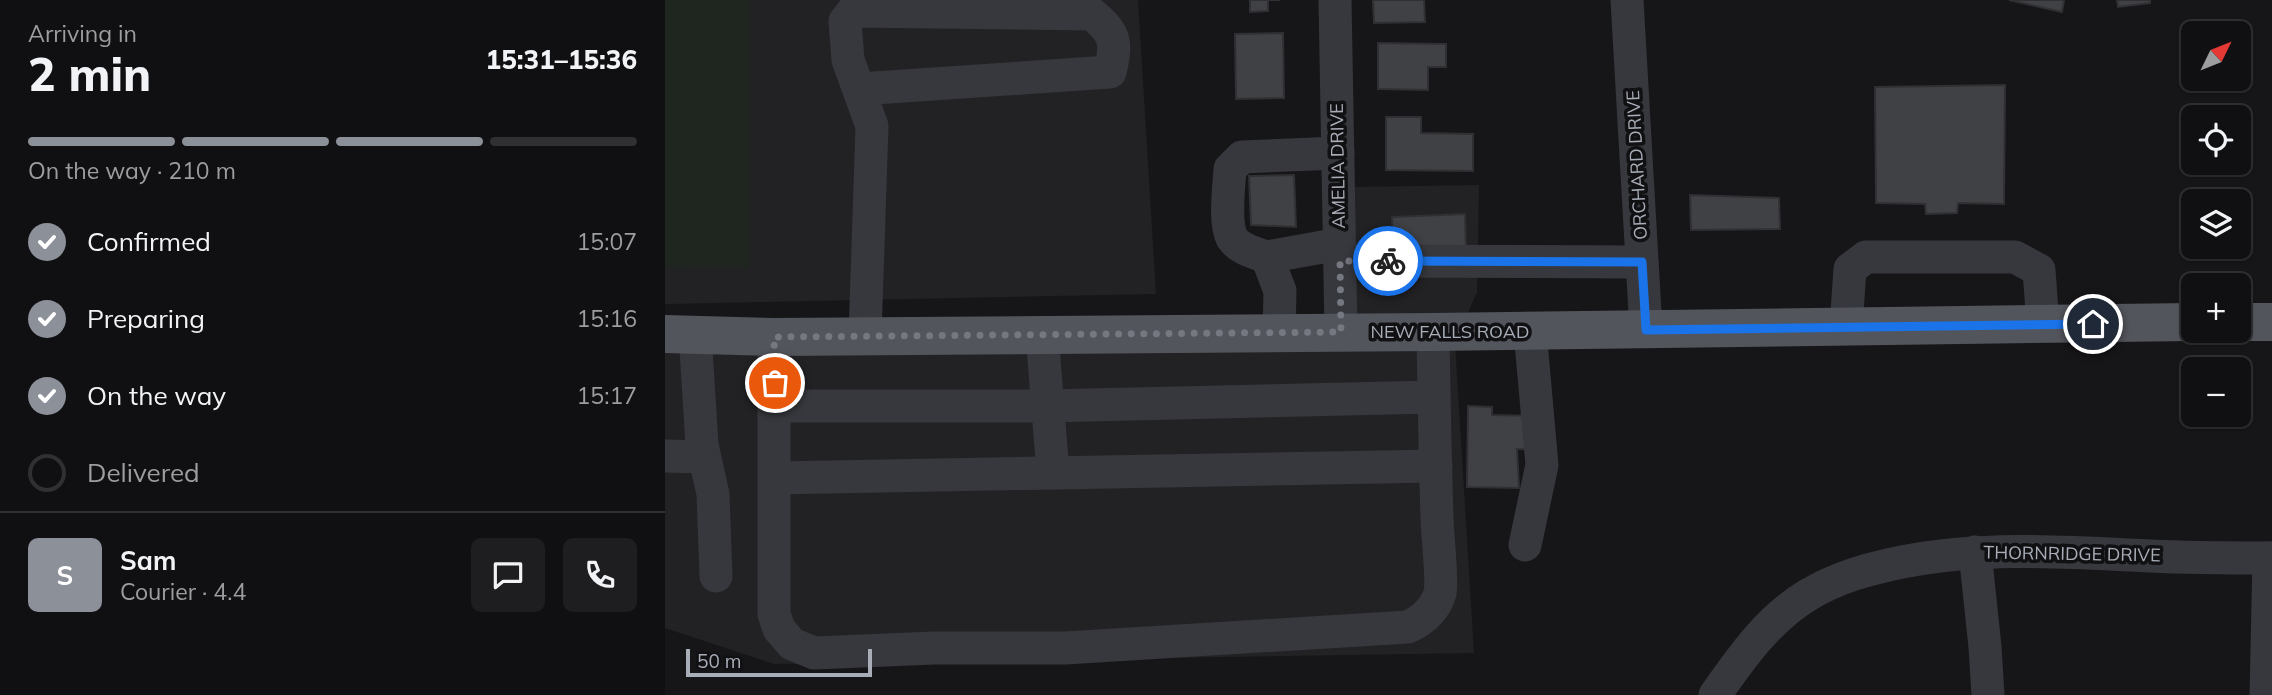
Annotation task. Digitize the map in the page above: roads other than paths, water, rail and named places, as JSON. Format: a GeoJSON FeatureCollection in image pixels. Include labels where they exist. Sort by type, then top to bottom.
{"type":"FeatureCollection","features":[{"type":"Feature","properties":{"kind":"main road","name":"NEW FALLS ROAD"},"geometry":{"type":"LineString","coordinates":[[680,334],[774,337],[1433,332],[2181,322]]}},
{"type":"Feature","properties":{"kind":"main road"},"geometry":{"type":"LineString","coordinates":[[2251,322],[2272,322]]}},
{"type":"Feature","properties":{"kind":"street","name":"AMELIA DRIVE"},"geometry":{"type":"LineString","coordinates":[[1335,0],[1341,332]]}},
{"type":"Feature","properties":{"kind":"street","name":"ORCHARD DRIVE"},"geometry":{"type":"LineString","coordinates":[[1627,0],[1646,330]]}},
{"type":"Feature","properties":{"kind":"street"},"geometry":{"type":"LineString","coordinates":[[859,89],[1110,72],[1115,49],[1108,27],[1092,14],[853,10],[845,21],[848,60],[872,126],[865,336]]}},
{"type":"Feature","properties":{"kind":"street"},"geometry":{"type":"LineString","coordinates":[[1338,153],[1242,157],[1230,169],[1229,224],[1233,239],[1247,250],[1267,257],[1340,252],[1642,262]]}},
{"type":"Feature","properties":{"kind":"street"},"geometry":{"type":"LineString","coordinates":[[1267,257],[1280,291],[1279,333]]}},
{"type":"Feature","properties":{"kind":"street"},"geometry":{"type":"LineString","coordinates":[[1846,327],[1850,269],[1866,257],[2015,257],[2039,270],[2043,324]]}},
{"type":"Feature","properties":{"kind":"street"},"geometry":{"type":"LineString","coordinates":[[1525,545],[1542,465],[1530,331]]}},
{"type":"Feature","properties":{"kind":"street"},"geometry":{"type":"LineString","coordinates":[[774,337],[775,621],[792,644],[814,653],[935,648],[1065,648],[1408,627],[1429,613],[1440,592],[1433,332]]}},
{"type":"Feature","properties":{"kind":"street"},"geometry":{"type":"LineString","coordinates":[[680,334],[699,410],[704,457],[712,485],[716,576]]}},
{"type":"Feature","properties":{"kind":"street"},"geometry":{"type":"LineString","coordinates":[[1042,334],[1053,473]]}},
{"type":"Feature","properties":{"kind":"street"},"geometry":{"type":"LineString","coordinates":[[775,406],[1047,406],[1434,397]]}},
{"type":"Feature","properties":{"kind":"street"},"geometry":{"type":"LineString","coordinates":[[665,456],[704,457]]}},
{"type":"Feature","properties":{"kind":"street"},"geometry":{"type":"LineString","coordinates":[[775,478],[1436,466]]}},
{"type":"Feature","properties":{"kind":"street","name":"THORNRIDGE DRIVE"},"geometry":{"type":"LineString","coordinates":[[1715,695],[1746,650],[1787,610],[1825,586],[1866,569],[1941,554],[2045,550],[2153,556],[2270,558]]}},
{"type":"Feature","properties":{"kind":"street"},"geometry":{"type":"LineString","coordinates":[[1975,552],[1986,647],[1988,695]]}},
{"type":"Feature","properties":{"kind":"street"},"geometry":{"type":"LineString","coordinates":[[2266,695],[2270,558]]}}]}
